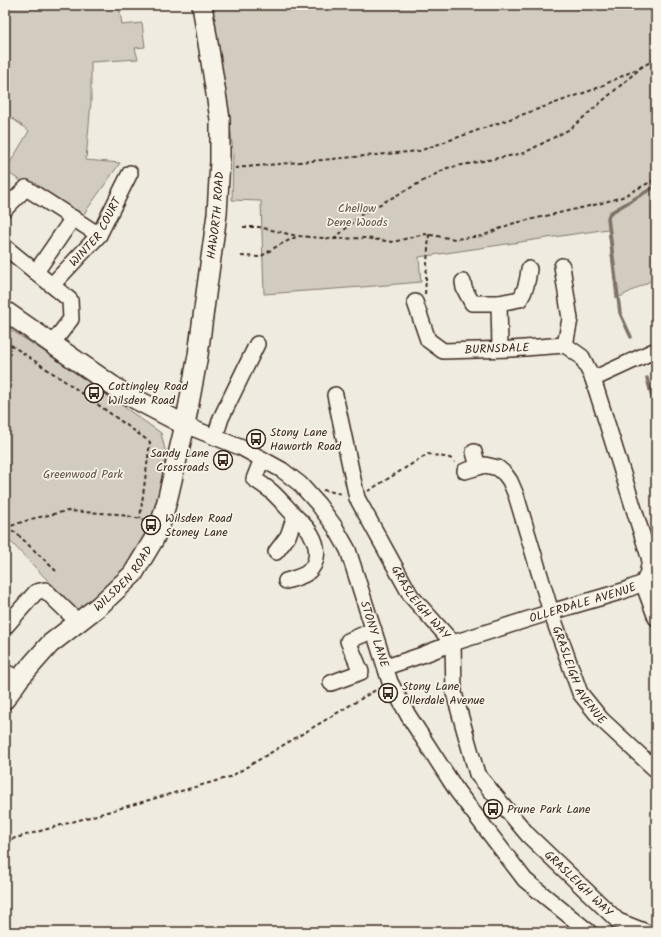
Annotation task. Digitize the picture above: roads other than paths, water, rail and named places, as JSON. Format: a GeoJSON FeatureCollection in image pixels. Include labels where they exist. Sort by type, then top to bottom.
{"type":"FeatureCollection","features":[{"type":"Feature","properties":{"kind":"main road","name":"HAWORTH ROAD"},"geometry":{"type":"LineString","coordinates":[[185,425],[198,355],[216,222],[220,169],[220,119],[202,5]]}},
{"type":"Feature","properties":{"kind":"main road"},"geometry":{"type":"LineString","coordinates":[[5,311],[120,391],[185,425]]}},
{"type":"Feature","properties":{"kind":"main road","name":"WILSDEN ROAD"},"geometry":{"type":"LineString","coordinates":[[5,699],[12,676],[98,606],[133,574],[154,539],[161,522],[185,425]]}},
{"type":"Feature","properties":{"kind":"street","name":"WINTER COURT"},"geometry":{"type":"LineString","coordinates":[[52,285],[99,235],[130,173]]}},
{"type":"Feature","properties":{"kind":"street"},"geometry":{"type":"LineString","coordinates":[[5,209],[26,188],[99,235]]}},
{"type":"Feature","properties":{"kind":"street"},"geometry":{"type":"LineString","coordinates":[[36,272],[73,218]]}},
{"type":"Feature","properties":{"kind":"street"},"geometry":{"type":"LineString","coordinates":[[5,247],[70,300],[71,319],[52,344]]}},
{"type":"Feature","properties":{"kind":"street"},"geometry":{"type":"LineString","coordinates":[[562,266],[570,319],[565,346],[582,357],[593,379],[656,350]]}},
{"type":"Feature","properties":{"kind":"street"},"geometry":{"type":"LineString","coordinates":[[463,282],[464,288],[472,303],[499,303],[520,299],[528,282],[529,269]]}},
{"type":"Feature","properties":{"kind":"street","name":"BURNSDALE"},"geometry":{"type":"LineString","coordinates":[[414,302],[428,340],[443,351],[565,346]]}},
{"type":"Feature","properties":{"kind":"street"},"geometry":{"type":"LineString","coordinates":[[499,303],[500,349]]}},
{"type":"Feature","properties":{"kind":"street"},"geometry":{"type":"LineString","coordinates":[[215,437],[221,418],[257,344]]}},
{"type":"Feature","properties":{"kind":"street","name":"OLLERDALE AVENUE"},"geometry":{"type":"LineString","coordinates":[[388,674],[422,655],[453,643],[624,591],[643,583],[653,560],[593,379]]}},
{"type":"Feature","properties":{"kind":"street","name":"GRASLEIGH WAY"},"geometry":{"type":"LineString","coordinates":[[336,395],[357,498],[411,596],[453,643],[454,693],[477,774],[528,835],[618,921],[646,932]]}},
{"type":"Feature","properties":{"kind":"street","name":"STONY LANE"},"geometry":{"type":"LineString","coordinates":[[185,425],[242,448],[282,470],[300,484],[318,504],[335,527],[348,550],[388,674],[408,715],[457,791],[525,880],[589,932]]}},
{"type":"Feature","properties":{"kind":"street","name":"GRASLEIGH AVENUE"},"geometry":{"type":"LineString","coordinates":[[474,452],[471,469],[485,466],[498,468],[510,481],[516,495],[551,612],[580,693],[601,719],[656,770]]}},
{"type":"Feature","properties":{"kind":"street"},"geometry":{"type":"LineString","coordinates":[[262,459],[254,479],[272,492],[301,521],[312,535],[317,547],[317,556],[313,566],[307,573],[286,581]]}},
{"type":"Feature","properties":{"kind":"street"},"geometry":{"type":"LineString","coordinates":[[276,552],[288,536],[295,516]]}},
{"type":"Feature","properties":{"kind":"street"},"geometry":{"type":"LineString","coordinates":[[643,583],[656,618]]}},
{"type":"Feature","properties":{"kind":"street"},"geometry":{"type":"LineString","coordinates":[[5,627],[36,592],[45,590],[78,622]]}},
{"type":"Feature","properties":{"kind":"street"},"geometry":{"type":"LineString","coordinates":[[330,683],[361,672],[348,641],[374,630]]}},
{"type":"Feature","properties":{"kind":"waterway"},"geometry":{"type":"LineString","coordinates":[[631,337],[620,313],[608,218],[610,213],[656,186]]}},
{"type":"Feature","properties":{"kind":"waterway"},"geometry":{"type":"LineString","coordinates":[[647,378],[656,408]]}},
{"type":"Feature","properties":{"kind":"place","name":"Cottingley Road Wilsden Road"},"geometry":{"type":"Point","coordinates":[94,393]}},
{"type":"Feature","properties":{"kind":"place","name":"Stony Lane Haworth Road"},"geometry":{"type":"Point","coordinates":[256,439]}},
{"type":"Feature","properties":{"kind":"place","name":"Sandy Lane Crossroads"},"geometry":{"type":"Point","coordinates":[223,460]}},
{"type":"Feature","properties":{"kind":"place","name":"Wilsden Road Stoney Lane"},"geometry":{"type":"Point","coordinates":[151,525]}},
{"type":"Feature","properties":{"kind":"place","name":"Stony Lane Ollerdale Avenue"},"geometry":{"type":"Point","coordinates":[388,693]}},
{"type":"Feature","properties":{"kind":"place","name":"Prune Park Lane"},"geometry":{"type":"Point","coordinates":[493,809]}},
{"type":"Feature","properties":{"kind":"park label","name":"Chellow Dene Woods"},"geometry":{"type":"Point","coordinates":[357,215]}},
{"type":"Feature","properties":{"kind":"park label","name":"Greenwood Park"},"geometry":{"type":"Point","coordinates":[83,474]}}]}
